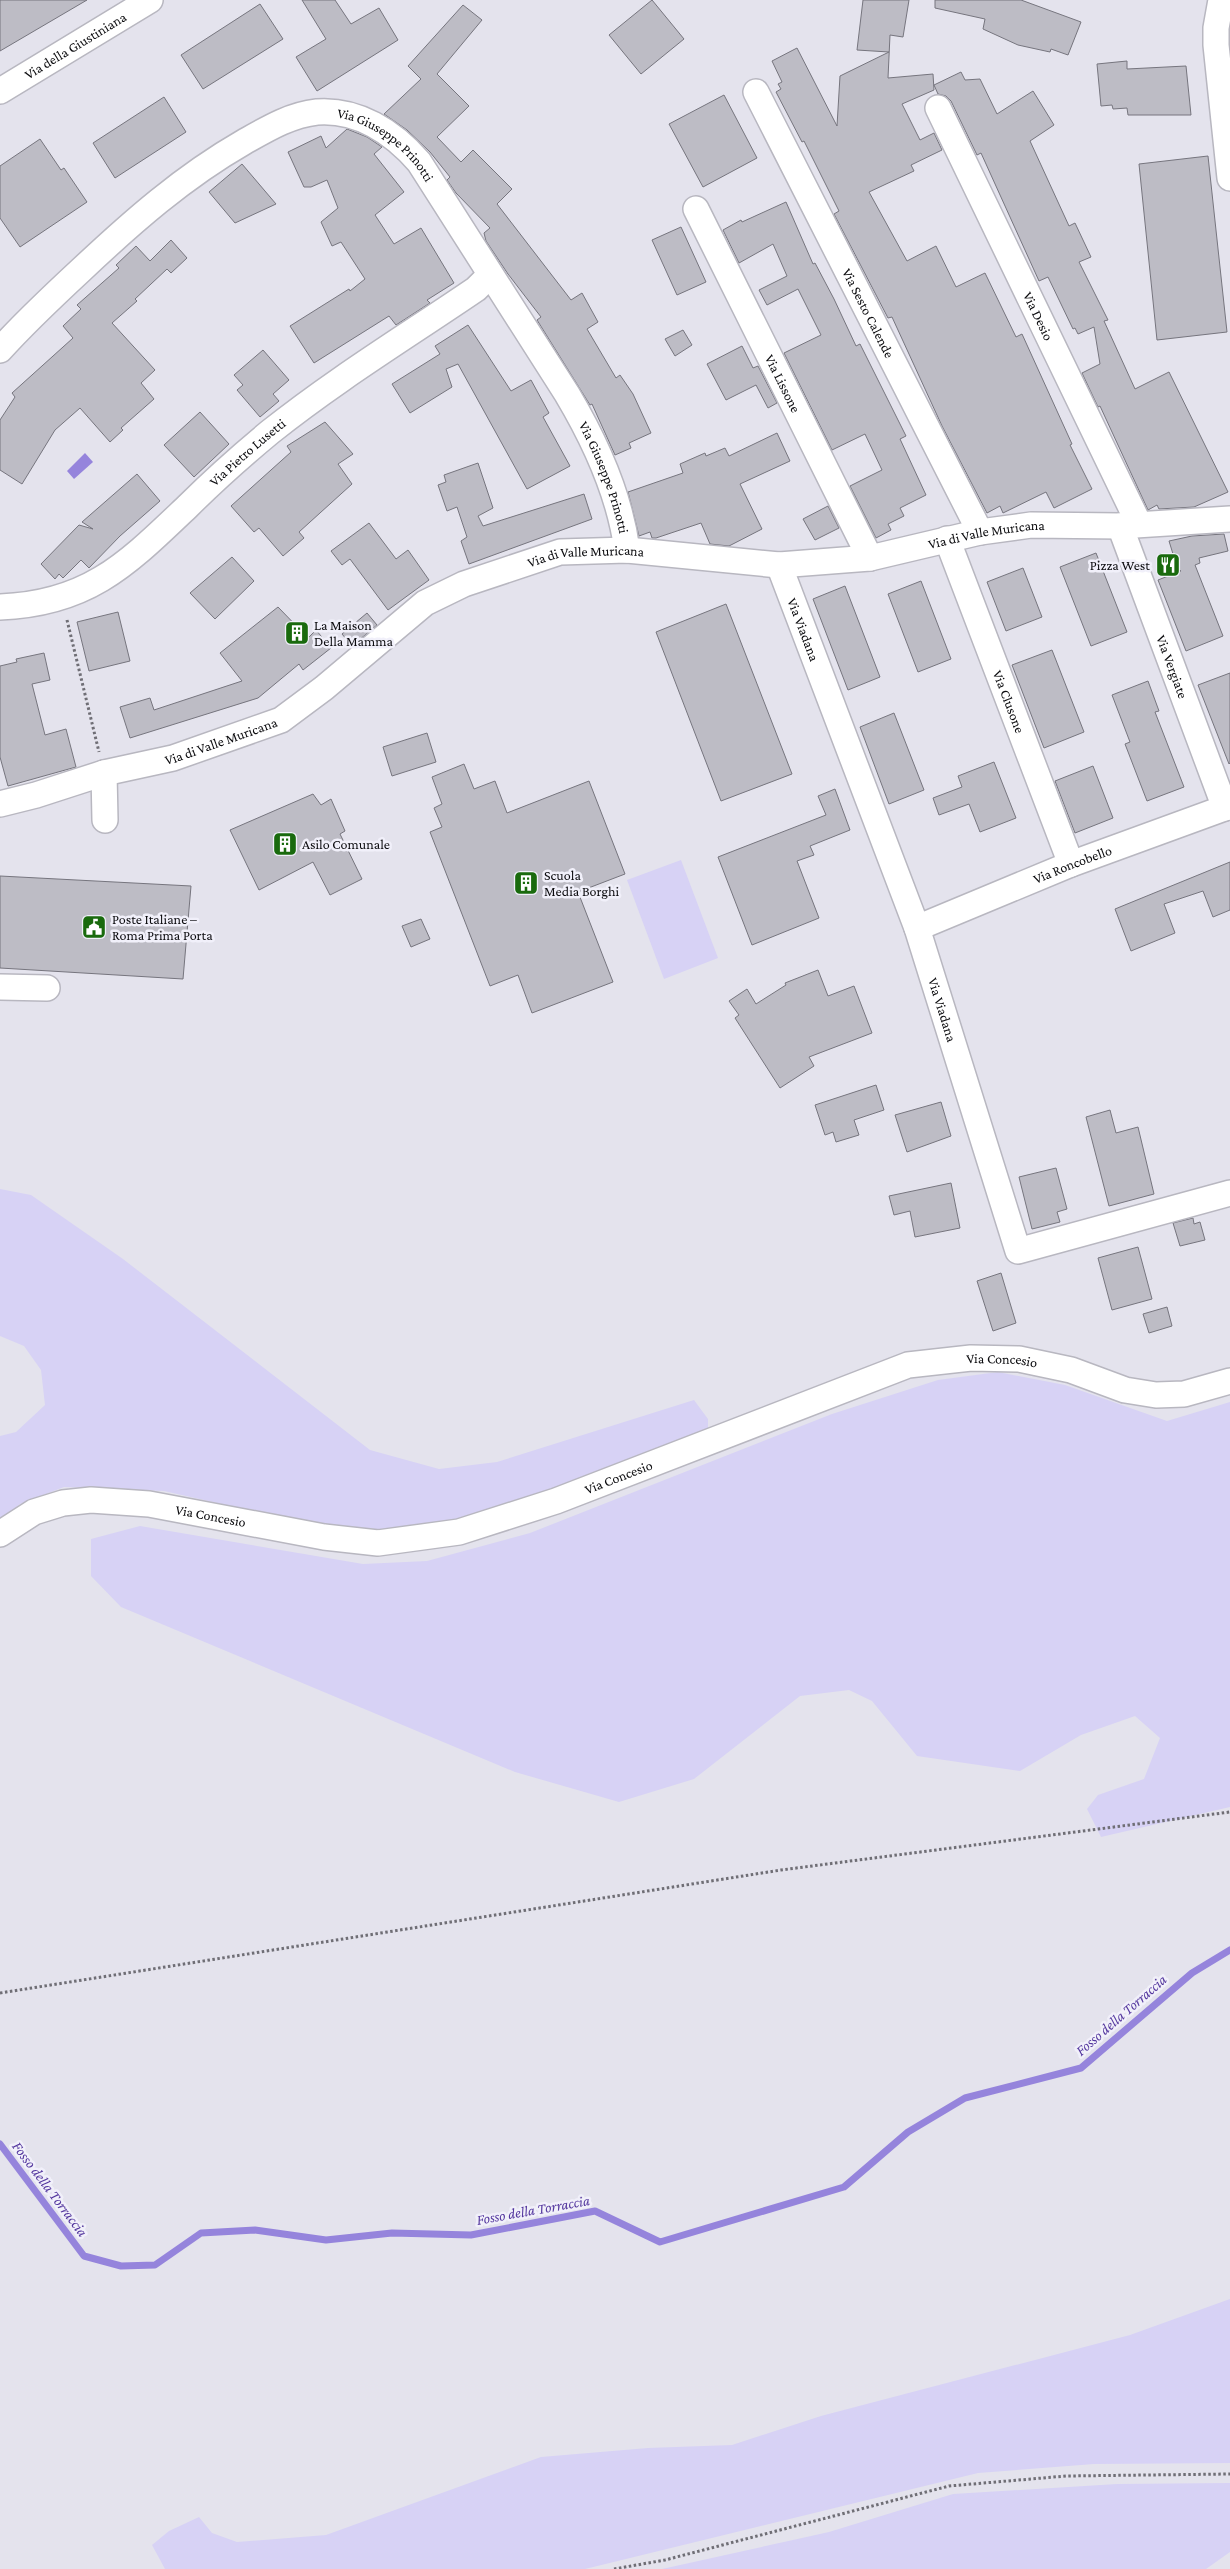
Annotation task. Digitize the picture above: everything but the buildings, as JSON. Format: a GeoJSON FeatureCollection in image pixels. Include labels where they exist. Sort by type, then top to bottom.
{"type":"FeatureCollection","features":[{"type":"Feature","properties":{"kind":"street","name":"Via della Giustiniana"},"geometry":{"type":"LineString","coordinates":[[0,91],[150,0]]}},
{"type":"Feature","properties":{"kind":"street"},"geometry":{"type":"LineString","coordinates":[[1221,0],[1216,28],[1216,45],[1230,178]]}},
{"type":"Feature","properties":{"kind":"street","name":"Via Sesto Calende"},"geometry":{"type":"LineString","coordinates":[[756,92],[980,532]]}},
{"type":"Feature","properties":{"kind":"street","name":"Via Desio"},"geometry":{"type":"LineString","coordinates":[[938,108],[1130,525]]}},
{"type":"Feature","properties":{"kind":"street","name":"Via Giuseppe Prinotti"},"geometry":{"type":"LineString","coordinates":[[0,350],[104,248],[188,177],[270,127],[297,116],[317,112],[337,113],[366,121],[385,131],[402,144],[434,183],[583,424],[620,512],[627,550]]}},
{"type":"Feature","properties":{"kind":"street","name":"Via Lissone"},"geometry":{"type":"LineString","coordinates":[[696,208],[870,558]]}},
{"type":"Feature","properties":{"kind":"street","name":"Via Pietro Lusetti"},"geometry":{"type":"LineString","coordinates":[[0,607],[36,603],[62,597],[95,584],[122,567],[221,474],[271,432],[317,397],[476,289],[490,275]]}},
{"type":"Feature","properties":{"kind":"street","name":"Via di Valle Muricana"},"geometry":{"type":"LineString","coordinates":[[0,804],[36,795],[104,773],[173,758],[281,720],[324,688],[426,603],[464,584],[560,552],[627,550],[779,565],[870,558],[980,532],[1031,525],[1130,525],[1230,519]]}},
{"type":"Feature","properties":{"kind":"street","name":"Via Vergiate"},"geometry":{"type":"LineString","coordinates":[[1130,525],[1227,807]]}},
{"type":"Feature","properties":{"kind":"street","name":"Via Clusone"},"geometry":{"type":"LineString","coordinates":[[947,539],[1071,864]]}},
{"type":"Feature","properties":{"kind":"street","name":"Via Viadana"},"geometry":{"type":"LineString","coordinates":[[779,565],[917,928],[1018,1251],[1230,1192]]}},
{"type":"Feature","properties":{"kind":"street"},"geometry":{"type":"LineString","coordinates":[[104,773],[105,820]]}},
{"type":"Feature","properties":{"kind":"street","name":"Via Roncobello"},"geometry":{"type":"LineString","coordinates":[[917,928],[1071,864],[1227,807]]}},
{"type":"Feature","properties":{"kind":"street"},"geometry":{"type":"LineString","coordinates":[[0,987],[47,988]]}},
{"type":"Feature","properties":{"kind":"street","name":"Via Concesio"},"geometry":{"type":"LineString","coordinates":[[0,1534],[34,1512],[63,1503],[91,1500],[149,1504],[324,1537],[378,1543],[459,1532],[556,1501],[908,1365],[971,1358],[1019,1359],[1071,1370],[1125,1390],[1156,1395],[1193,1393],[1230,1381]]}},
{"type":"Feature","properties":{"kind":"path"},"geometry":{"type":"LineString","coordinates":[[62,597],[104,773]]}},
{"type":"Feature","properties":{"kind":"path"},"geometry":{"type":"LineString","coordinates":[[0,1993],[781,1870],[1230,1812]]}},
{"type":"Feature","properties":{"kind":"path"},"geometry":{"type":"LineString","coordinates":[[614,2569],[665,2560],[949,2486],[1066,2476],[1230,2474]]}},
{"type":"Feature","properties":{"kind":"shaded area"},"geometry":{"type":"Polygon","coordinates":[[[85,453],[93,462],[74,479],[67,471],[85,453]]]}},
{"type":"Feature","properties":{"kind":"shaded area"},"geometry":{"type":"Polygon","coordinates":[[[681,860],[718,958],[664,979],[627,880],[681,860]]]}},
{"type":"Feature","properties":{"kind":"shaded area"},"geometry":{"type":"Polygon","coordinates":[[[0,1189],[31,1195],[123,1259],[370,1450],[439,1469],[497,1462],[694,1400],[708,1419],[708,1434],[466,1522],[402,1531],[366,1531],[284,1518],[164,1491],[64,1487],[20,1504],[0,1520],[0,1436],[16,1432],[45,1405],[41,1370],[24,1346],[0,1336],[0,1189]]]}},
{"type":"Feature","properties":{"kind":"shaded area"},"geometry":{"type":"Polygon","coordinates":[[[998,1372],[1065,1385],[1167,1421],[1230,1402],[1230,1807],[1101,1837],[1087,1809],[1098,1795],[1144,1779],[1160,1738],[1135,1716],[1081,1735],[1020,1771],[917,1756],[872,1701],[849,1690],[800,1696],[694,1779],[619,1802],[515,1772],[121,1607],[91,1576],[91,1539],[140,1526],[363,1564],[427,1561],[530,1533],[832,1414],[938,1380],[998,1372]]]}},
{"type":"Feature","properties":{"kind":"shaded area"},"geometry":{"type":"Polygon","coordinates":[[[1230,2299],[1230,2463],[1094,2464],[978,2473],[585,2569],[165,2569],[152,2545],[169,2531],[199,2517],[212,2533],[237,2542],[326,2535],[541,2457],[648,2448],[732,2445],[821,2416],[1130,2335],[1230,2299]]]}},
{"type":"Feature","properties":{"kind":"shaded area"},"geometry":{"type":"Polygon","coordinates":[[[1230,2483],[1230,2552],[1206,2569],[662,2569],[829,2532],[953,2494],[1117,2484],[1230,2483]]]}},
{"type":"Feature","properties":{"kind":"waterway","name":"Fosso della Torraccia"},"geometry":{"type":"LineString","coordinates":[[0,2144],[84,2256],[121,2266],[155,2265],[201,2233],[255,2230],[326,2240],[392,2233],[471,2235],[595,2211],[660,2242],[844,2187],[908,2132],[965,2098],[1081,2068],[1192,1973],[1230,1950]]}},
{"type":"Feature","properties":{"kind":"place","name":"Pizza West"},"geometry":{"type":"Point","coordinates":[1168,565]}},
{"type":"Feature","properties":{"kind":"place","name":"La Maison Della Mamma"},"geometry":{"type":"Point","coordinates":[297,633]}},
{"type":"Feature","properties":{"kind":"place","name":"Asilo Comunale"},"geometry":{"type":"Point","coordinates":[285,844]}},
{"type":"Feature","properties":{"kind":"place","name":"Scuola Media Borghi"},"geometry":{"type":"Point","coordinates":[526,883]}},
{"type":"Feature","properties":{"kind":"place","name":"Poste Italiane – Roma Prima Porta"},"geometry":{"type":"Point","coordinates":[94,927]}}]}
